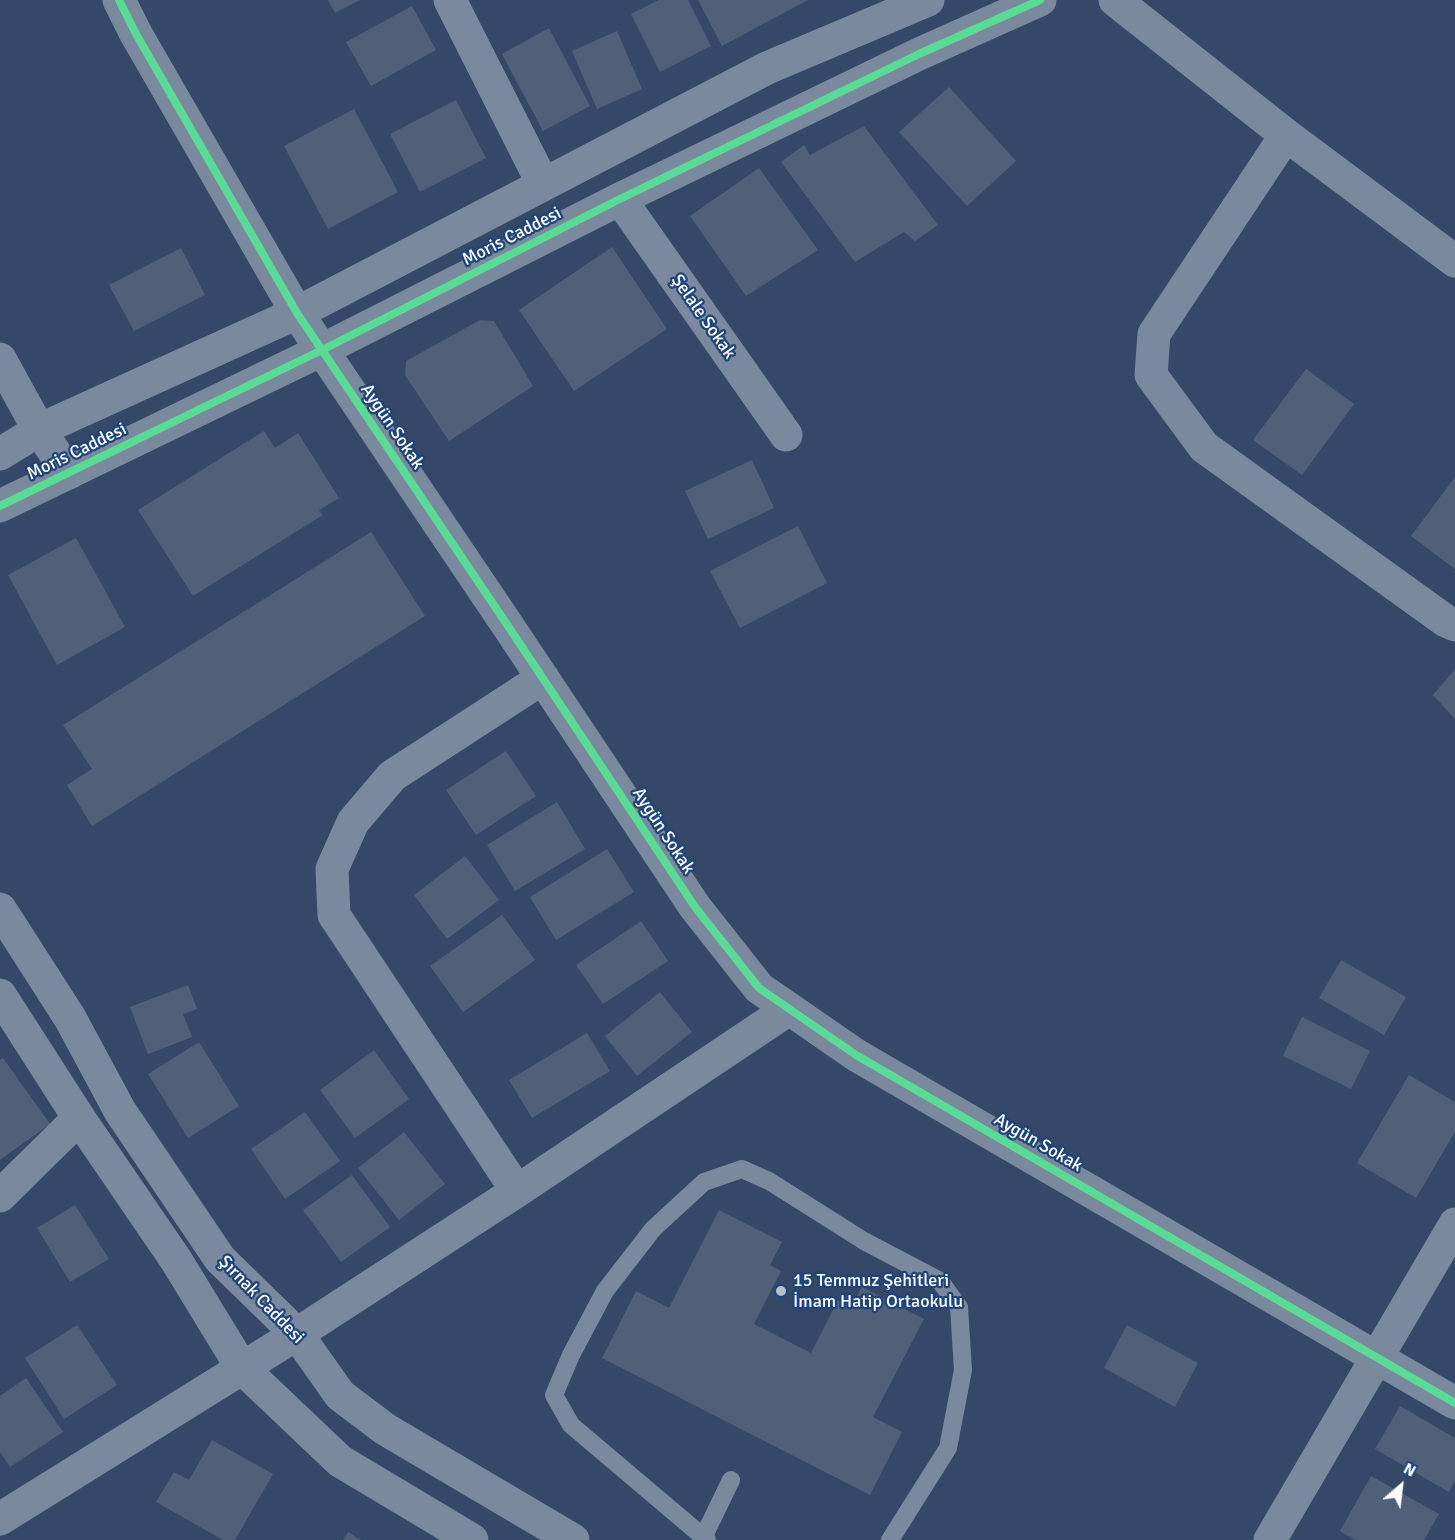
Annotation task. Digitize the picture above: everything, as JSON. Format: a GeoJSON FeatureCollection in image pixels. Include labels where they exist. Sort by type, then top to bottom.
{"type":"FeatureCollection","features":[{"type":"Feature","properties":{"kind":"street","name":"Aygün Sokak"},"geometry":{"type":"LineString","coordinates":[[118,0],[297,313],[694,907],[759,988],[856,1054],[1455,1402]]}},
{"type":"Feature","properties":{"kind":"street"},"geometry":{"type":"LineString","coordinates":[[450,0],[543,184]]}},
{"type":"Feature","properties":{"kind":"street","name":"Moris Caddesi"},"geometry":{"type":"LineString","coordinates":[[0,454],[39,430],[297,313],[880,9],[928,0]]}},
{"type":"Feature","properties":{"kind":"street","name":"Moris Caddesi"},"geometry":{"type":"LineString","coordinates":[[0,506],[322,350],[620,199],[919,54],[1040,0]]}},
{"type":"Feature","properties":{"kind":"street"},"geometry":{"type":"LineString","coordinates":[[1114,0],[1286,135],[1455,261]]}},
{"type":"Feature","properties":{"kind":"street"},"geometry":{"type":"LineString","coordinates":[[1286,135],[1154,334],[1151,375],[1204,447],[1446,621],[1455,625]]}},
{"type":"Feature","properties":{"kind":"street","name":"Şelale Sokak"},"geometry":{"type":"LineString","coordinates":[[620,199],[786,435]]}},
{"type":"Feature","properties":{"kind":"street"},"geometry":{"type":"LineString","coordinates":[[0,358],[39,430],[69,473]]}},
{"type":"Feature","properties":{"kind":"street"},"geometry":{"type":"LineString","coordinates":[[517,1191],[334,915],[332,869],[353,822],[392,776],[543,678]]}},
{"type":"Feature","properties":{"kind":"street","name":"Şırnak Caddesi"},"geometry":{"type":"LineString","coordinates":[[0,909],[70,1018],[120,1111],[220,1259],[297,1334],[340,1395],[385,1429],[573,1540]]}},
{"type":"Feature","properties":{"kind":"street"},"geometry":{"type":"LineString","coordinates":[[0,995],[79,1118],[176,1260],[242,1368],[340,1461],[472,1540]]}},
{"type":"Feature","properties":{"kind":"street"},"geometry":{"type":"LineString","coordinates":[[0,1519],[297,1334],[517,1191],[789,1008]]}},
{"type":"Feature","properties":{"kind":"street"},"geometry":{"type":"LineString","coordinates":[[0,1196],[79,1118]]}},
{"type":"Feature","properties":{"kind":"street"},"geometry":{"type":"LineString","coordinates":[[1270,1540],[1455,1224]]}},
{"type":"Feature","properties":{"kind":"lane"},"geometry":{"type":"LineString","coordinates":[[731,1480],[704,1539],[571,1425],[554,1395],[571,1355],[605,1291],[653,1229],[704,1182],[742,1169],[769,1181],[864,1241],[940,1281],[958,1307],[963,1370],[948,1449],[890,1540]]}},
{"type":"Feature","properties":{"kind":"building"},"geometry":{"type":"Polygon","coordinates":[[[328,0],[360,0],[335,13],[328,0]]]}},
{"type":"Feature","properties":{"kind":"building"},"geometry":{"type":"Polygon","coordinates":[[[659,0],[688,0],[711,46],[660,72],[631,14],[659,0]]]}},
{"type":"Feature","properties":{"kind":"building"},"geometry":{"type":"Polygon","coordinates":[[[698,0],[808,0],[722,46],[698,0]]]}},
{"type":"Feature","properties":{"kind":"building"},"geometry":{"type":"Polygon","coordinates":[[[412,6],[436,50],[371,86],[346,42],[412,6]]]}},
{"type":"Feature","properties":{"kind":"building"},"geometry":{"type":"Polygon","coordinates":[[[549,28],[590,106],[543,131],[502,54],[549,28]]]}},
{"type":"Feature","properties":{"kind":"building"},"geometry":{"type":"Polygon","coordinates":[[[617,31],[642,89],[597,109],[572,51],[617,31]]]}},
{"type":"Feature","properties":{"kind":"building"},"geometry":{"type":"Polygon","coordinates":[[[949,87],[1016,161],[967,206],[899,132],[949,87]]]}},
{"type":"Feature","properties":{"kind":"building"},"geometry":{"type":"Polygon","coordinates":[[[456,100],[486,158],[420,192],[390,134],[456,100]]]}},
{"type":"Feature","properties":{"kind":"building"},"geometry":{"type":"Polygon","coordinates":[[[354,109],[398,192],[328,229],[284,146],[354,109]]]}},
{"type":"Feature","properties":{"kind":"building"},"geometry":{"type":"Polygon","coordinates":[[[864,126],[938,225],[915,241],[904,232],[855,262],[781,162],[804,145],[810,155],[864,126]]]}},
{"type":"Feature","properties":{"kind":"building"},"geometry":{"type":"Polygon","coordinates":[[[759,168],[818,250],[746,296],[690,216],[759,168]]]}},
{"type":"Feature","properties":{"kind":"building"},"geometry":{"type":"Polygon","coordinates":[[[612,247],[667,329],[574,391],[519,310],[612,247]]]}},
{"type":"Feature","properties":{"kind":"building"},"geometry":{"type":"Polygon","coordinates":[[[181,248],[205,295],[134,331],[109,285],[181,248]]]}},
{"type":"Feature","properties":{"kind":"building"},"geometry":{"type":"Polygon","coordinates":[[[480,320],[494,321],[533,386],[449,441],[405,375],[406,361],[480,320]]]}},
{"type":"Feature","properties":{"kind":"building"},"geometry":{"type":"Polygon","coordinates":[[[1306,369],[1354,404],[1302,475],[1253,440],[1306,369]]]}},
{"type":"Feature","properties":{"kind":"building"},"geometry":{"type":"Polygon","coordinates":[[[264,431],[275,448],[298,433],[339,498],[319,510],[323,515],[193,596],[138,510],[264,431]]]}},
{"type":"Feature","properties":{"kind":"building"},"geometry":{"type":"Polygon","coordinates":[[[752,460],[774,508],[708,539],[685,491],[752,460]]]}},
{"type":"Feature","properties":{"kind":"building"},"geometry":{"type":"Polygon","coordinates":[[[1455,477],[1455,569],[1411,536],[1455,477]]]}},
{"type":"Feature","properties":{"kind":"building"},"geometry":{"type":"Polygon","coordinates":[[[798,526],[827,583],[740,628],[710,571],[798,526]]]}},
{"type":"Feature","properties":{"kind":"building"},"geometry":{"type":"Polygon","coordinates":[[[371,532],[425,616],[92,826],[67,785],[92,769],[63,725],[371,532]]]}},
{"type":"Feature","properties":{"kind":"building"},"geometry":{"type":"Polygon","coordinates":[[[76,538],[125,627],[57,665],[8,575],[76,538]]]}},
{"type":"Feature","properties":{"kind":"building"},"geometry":{"type":"Polygon","coordinates":[[[1455,669],[1455,719],[1433,695],[1455,669]]]}},
{"type":"Feature","properties":{"kind":"building"},"geometry":{"type":"Polygon","coordinates":[[[506,751],[536,796],[476,835],[446,790],[506,751]]]}},
{"type":"Feature","properties":{"kind":"building"},"geometry":{"type":"Polygon","coordinates":[[[557,802],[585,849],[515,891],[487,845],[557,802]]]}},
{"type":"Feature","properties":{"kind":"building"},"geometry":{"type":"Polygon","coordinates":[[[607,849],[634,892],[556,940],[530,897],[607,849]]]}},
{"type":"Feature","properties":{"kind":"building"},"geometry":{"type":"Polygon","coordinates":[[[465,856],[499,900],[447,939],[414,895],[465,856]]]}},
{"type":"Feature","properties":{"kind":"building"},"geometry":{"type":"Polygon","coordinates":[[[502,915],[535,960],[463,1012],[430,966],[502,915]]]}},
{"type":"Feature","properties":{"kind":"building"},"geometry":{"type":"Polygon","coordinates":[[[641,921],[668,961],[603,1004],[576,965],[641,921]]]}},
{"type":"Feature","properties":{"kind":"building"},"geometry":{"type":"Polygon","coordinates":[[[1341,960],[1406,997],[1384,1035],[1319,998],[1341,960]]]}},
{"type":"Feature","properties":{"kind":"building"},"geometry":{"type":"Polygon","coordinates":[[[188,985],[197,1009],[183,1014],[192,1037],[148,1054],[130,1007],[188,985]]]}},
{"type":"Feature","properties":{"kind":"building"},"geometry":{"type":"Polygon","coordinates":[[[660,992],[692,1032],[637,1076],[605,1036],[660,992]]]}},
{"type":"Feature","properties":{"kind":"building"},"geometry":{"type":"Polygon","coordinates":[[[1302,1017],[1370,1051],[1351,1089],[1283,1056],[1302,1017]]]}},
{"type":"Feature","properties":{"kind":"building"},"geometry":{"type":"Polygon","coordinates":[[[587,1033],[610,1071],[532,1118],[509,1080],[587,1033]]]}},
{"type":"Feature","properties":{"kind":"building"},"geometry":{"type":"Polygon","coordinates":[[[199,1042],[239,1106],[188,1138],[148,1074],[199,1042]]]}},
{"type":"Feature","properties":{"kind":"building"},"geometry":{"type":"Polygon","coordinates":[[[374,1050],[409,1099],[355,1138],[320,1090],[374,1050]]]}},
{"type":"Feature","properties":{"kind":"building"},"geometry":{"type":"Polygon","coordinates":[[[3,1058],[50,1124],[0,1160],[0,1060],[3,1058]]]}},
{"type":"Feature","properties":{"kind":"building"},"geometry":{"type":"Polygon","coordinates":[[[1409,1075],[1455,1102],[1455,1132],[1416,1198],[1357,1163],[1409,1075]]]}},
{"type":"Feature","properties":{"kind":"building"},"geometry":{"type":"Polygon","coordinates":[[[305,1112],[340,1161],[285,1199],[251,1149],[305,1112]]]}},
{"type":"Feature","properties":{"kind":"building"},"geometry":{"type":"Polygon","coordinates":[[[404,1132],[445,1184],[399,1220],[358,1168],[404,1132]]]}},
{"type":"Feature","properties":{"kind":"building"},"geometry":{"type":"Polygon","coordinates":[[[352,1175],[390,1227],[341,1262],[303,1210],[352,1175]]]}},
{"type":"Feature","properties":{"kind":"building"},"geometry":{"type":"Polygon","coordinates":[[[75,1205],[109,1259],[70,1282],[37,1228],[75,1205]]]}},
{"type":"Feature","properties":{"kind":"building"},"geometry":{"type":"Polygon","coordinates":[[[719,1210],[782,1242],[770,1265],[781,1271],[754,1324],[811,1353],[838,1300],[851,1307],[862,1287],[924,1319],[873,1417],[902,1432],[870,1495],[602,1358],[636,1291],[669,1308],[719,1210]]]}},
{"type":"Feature","properties":{"kind":"building"},"geometry":{"type":"Polygon","coordinates":[[[77,1325],[117,1385],[64,1419],[25,1358],[77,1325]]]}},
{"type":"Feature","properties":{"kind":"building"},"geometry":{"type":"Polygon","coordinates":[[[1127,1325],[1198,1363],[1175,1407],[1104,1368],[1127,1325]]]}},
{"type":"Feature","properties":{"kind":"building"},"geometry":{"type":"Polygon","coordinates":[[[26,1378],[63,1432],[10,1467],[0,1452],[0,1396],[26,1378]]]}},
{"type":"Feature","properties":{"kind":"building"},"geometry":{"type":"Polygon","coordinates":[[[1400,1406],[1455,1438],[1455,1481],[1449,1492],[1375,1449],[1400,1406]]]}},
{"type":"Feature","properties":{"kind":"building"},"geometry":{"type":"Polygon","coordinates":[[[212,1440],[273,1474],[235,1540],[223,1540],[156,1502],[174,1472],[189,1480],[212,1440]]]}},
{"type":"Feature","properties":{"kind":"building"},"geometry":{"type":"Polygon","coordinates":[[[1371,1476],[1439,1514],[1424,1540],[1355,1540],[1340,1531],[1371,1476]]]}},
{"type":"Feature","properties":{"kind":"building"},"geometry":{"type":"Polygon","coordinates":[[[348,1532],[361,1540],[343,1540],[348,1532]]]}},
{"type":"Feature","properties":{"kind":"cycle path"},"geometry":{"type":"LineString","coordinates":[[119,0],[136,34],[297,313],[695,907],[759,988],[856,1055],[1455,1403]]}},
{"type":"Feature","properties":{"kind":"cycle path"},"geometry":{"type":"LineString","coordinates":[[0,506],[322,350],[620,199],[919,54],[1040,0]]}},
{"type":"Feature","properties":{"kind":"place","name":"15 Temmuz Şehitleri İmam Hatip Ortaokulu"},"geometry":{"type":"Point","coordinates":[781,1291]}}]}
